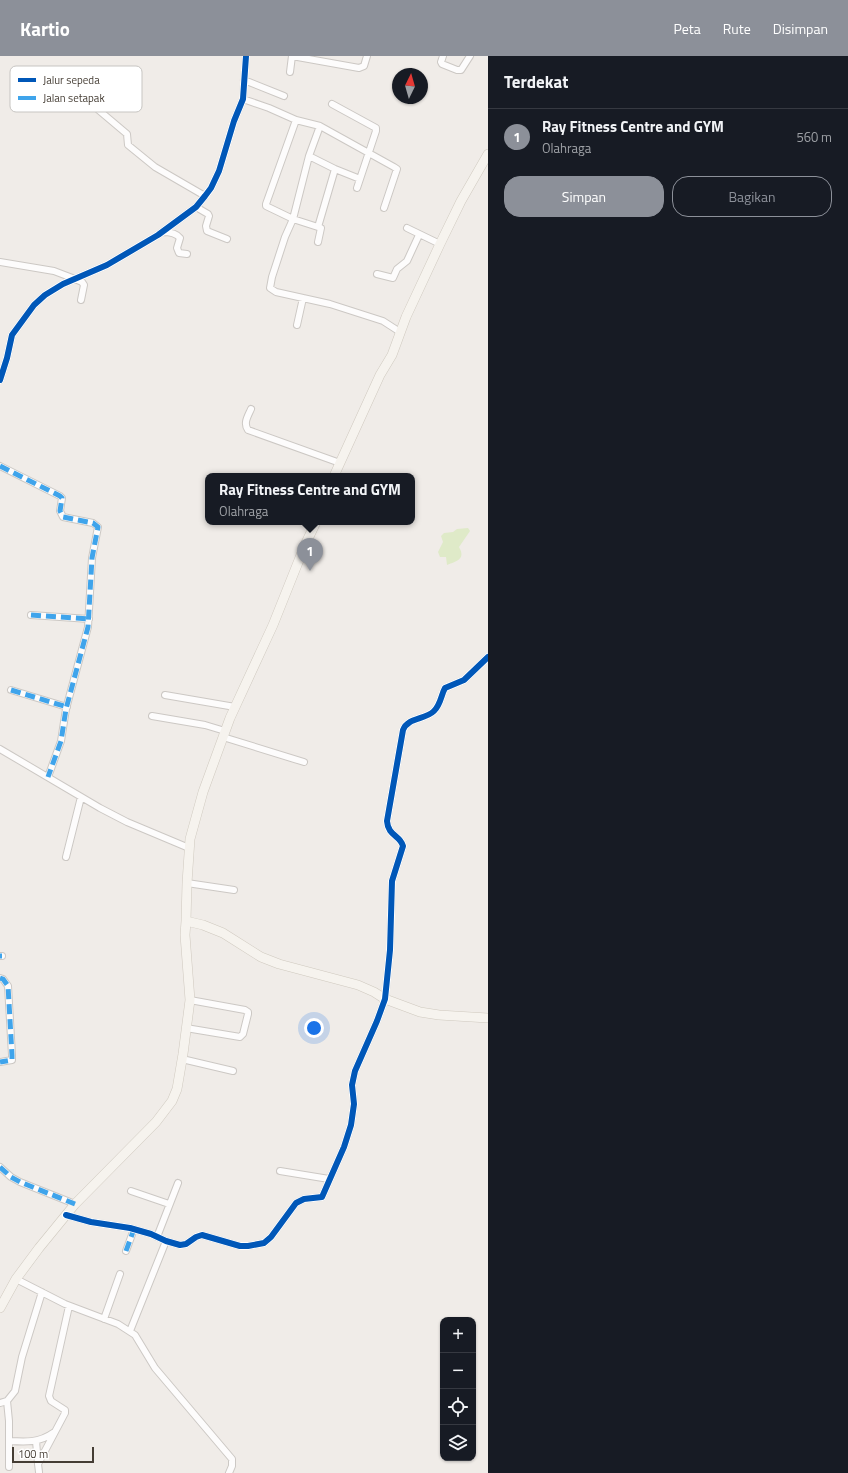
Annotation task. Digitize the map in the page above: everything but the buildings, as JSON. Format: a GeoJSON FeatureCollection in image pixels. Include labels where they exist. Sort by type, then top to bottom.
{"type":"FeatureCollection","features":[{"type":"Feature","properties":{"kind":"street"},"geometry":{"type":"LineString","coordinates":[[0,380],[12,335],[34,305],[45,295],[75,279],[107,265],[162,232],[196,207],[205,196],[217,175],[234,121],[243,99],[246,56]]}},
{"type":"Feature","properties":{"kind":"street"},"geometry":{"type":"LineString","coordinates":[[290,72],[292,56],[359,68],[364,66],[367,56]]}},
{"type":"Feature","properties":{"kind":"street"},"geometry":{"type":"LineString","coordinates":[[443,56],[441,62],[442,64],[457,70],[461,70],[470,56]]}},
{"type":"Feature","properties":{"kind":"street"},"geometry":{"type":"LineString","coordinates":[[244,80],[284,96]]}},
{"type":"Feature","properties":{"kind":"street"},"geometry":{"type":"LineString","coordinates":[[243,99],[269,108],[296,120],[320,126],[397,169],[384,208]]}},
{"type":"Feature","properties":{"kind":"street"},"geometry":{"type":"LineString","coordinates":[[332,104],[376,128],[376,132],[357,188]]}},
{"type":"Feature","properties":{"kind":"street"},"geometry":{"type":"LineString","coordinates":[[101,112],[127,134],[128,145],[140,155],[155,167],[205,196]]}},
{"type":"Feature","properties":{"kind":"street"},"geometry":{"type":"LineString","coordinates":[[296,120],[266,206],[293,219],[321,228],[318,242]]}},
{"type":"Feature","properties":{"kind":"street"},"geometry":{"type":"LineString","coordinates":[[320,126],[309,156],[293,219],[282,247],[270,288],[276,292],[330,304],[383,321],[400,332]]}},
{"type":"Feature","properties":{"kind":"street"},"geometry":{"type":"LineString","coordinates":[[335,473],[380,375],[392,355],[400,332],[440,244],[461,201],[488,154]]}},
{"type":"Feature","properties":{"kind":"street"},"geometry":{"type":"LineString","coordinates":[[309,156],[360,179]]}},
{"type":"Feature","properties":{"kind":"street"},"geometry":{"type":"LineString","coordinates":[[318,227],[335,169]]}},
{"type":"Feature","properties":{"kind":"street"},"geometry":{"type":"LineString","coordinates":[[196,207],[209,216],[206,226],[207,231],[227,239]]}},
{"type":"Feature","properties":{"kind":"street"},"geometry":{"type":"LineString","coordinates":[[407,228],[440,244]]}},
{"type":"Feature","properties":{"kind":"street"},"geometry":{"type":"LineString","coordinates":[[162,232],[170,232],[178,235],[180,238],[177,248],[179,253],[187,254]]}},
{"type":"Feature","properties":{"kind":"street"},"geometry":{"type":"LineString","coordinates":[[377,274],[393,278],[397,269],[407,261],[419,235]]}},
{"type":"Feature","properties":{"kind":"street"},"geometry":{"type":"LineString","coordinates":[[0,262],[54,271],[82,282],[84,285],[81,300]]}},
{"type":"Feature","properties":{"kind":"street"},"geometry":{"type":"LineString","coordinates":[[298,325],[303,298]]}},
{"type":"Feature","properties":{"kind":"street"},"geometry":{"type":"LineString","coordinates":[[251,409],[245,422],[248,430],[340,463]]}},
{"type":"Feature","properties":{"kind":"street"},"geometry":{"type":"LineString","coordinates":[[0,466],[60,496],[62,498],[60,514],[63,517],[93,523],[98,527],[92,558],[89,619],[86,637],[67,707],[61,741],[48,777]]}},
{"type":"Feature","properties":{"kind":"street"},"geometry":{"type":"LineString","coordinates":[[1,1303],[16,1279],[39,1248],[75,1204],[163,1115],[172,1101],[177,1089],[190,1000],[185,935],[189,848],[196,816],[224,734],[314,525]]}},
{"type":"Feature","properties":{"kind":"street"},"geometry":{"type":"LineString","coordinates":[[31,615],[89,619]]}},
{"type":"Feature","properties":{"kind":"street"},"geometry":{"type":"LineString","coordinates":[[66,1215],[91,1222],[134,1229],[180,1245],[186,1244],[202,1235],[240,1246],[255,1245],[264,1243],[271,1237],[300,1200],[322,1197],[344,1147],[351,1125],[354,1104],[352,1085],[355,1071],[385,999],[390,950],[392,881],[403,846],[400,841],[388,830],[387,821],[403,730],[408,722],[430,714],[439,705],[445,688],[464,680],[488,657]]}},
{"type":"Feature","properties":{"kind":"street"},"geometry":{"type":"LineString","coordinates":[[11,690],[67,707]]}},
{"type":"Feature","properties":{"kind":"street"},"geometry":{"type":"LineString","coordinates":[[165,695],[235,707]]}},
{"type":"Feature","properties":{"kind":"street"},"geometry":{"type":"LineString","coordinates":[[152,716],[205,724],[224,734],[304,762]]}},
{"type":"Feature","properties":{"kind":"street"},"geometry":{"type":"LineString","coordinates":[[0,748],[81,797],[127,822],[189,848]]}},
{"type":"Feature","properties":{"kind":"street"},"geometry":{"type":"LineString","coordinates":[[66,857],[81,797]]}},
{"type":"Feature","properties":{"kind":"street"},"geometry":{"type":"LineString","coordinates":[[187,883],[234,890]]}},
{"type":"Feature","properties":{"kind":"street"},"geometry":{"type":"LineString","coordinates":[[186,921],[223,933],[261,957],[279,964],[358,985],[385,999],[420,1012],[439,1015],[488,1018]]}},
{"type":"Feature","properties":{"kind":"street"},"geometry":{"type":"LineString","coordinates":[[185,935],[203,926]]}},
{"type":"Feature","properties":{"kind":"street"},"geometry":{"type":"LineString","coordinates":[[0,978],[3,979],[8,986],[12,1046],[12,1060],[0,1062]]}},
{"type":"Feature","properties":{"kind":"street"},"geometry":{"type":"LineString","coordinates":[[186,1028],[240,1037],[248,1014],[245,1010],[190,1000]]}},
{"type":"Feature","properties":{"kind":"street"},"geometry":{"type":"LineString","coordinates":[[182,1059],[233,1071]]}},
{"type":"Feature","properties":{"kind":"street"},"geometry":{"type":"LineString","coordinates":[[0,1167],[11,1177],[20,1182],[75,1204]]}},
{"type":"Feature","properties":{"kind":"street"},"geometry":{"type":"LineString","coordinates":[[280,1171],[329,1179]]}},
{"type":"Feature","properties":{"kind":"street"},"geometry":{"type":"LineString","coordinates":[[157,1237],[178,1183]]}},
{"type":"Feature","properties":{"kind":"street"},"geometry":{"type":"LineString","coordinates":[[131,1191],[169,1204]]}},
{"type":"Feature","properties":{"kind":"street"},"geometry":{"type":"LineString","coordinates":[[126,1251],[134,1229]]}},
{"type":"Feature","properties":{"kind":"street"},"geometry":{"type":"LineString","coordinates":[[130,1331],[166,1241]]}},
{"type":"Feature","properties":{"kind":"street"},"geometry":{"type":"LineString","coordinates":[[104,1319],[120,1274]]}},
{"type":"Feature","properties":{"kind":"street"},"geometry":{"type":"LineString","coordinates":[[16,1279],[69,1306],[118,1324],[130,1331],[138,1340],[155,1368],[232,1459],[232,1466],[229,1473]]}},
{"type":"Feature","properties":{"kind":"street"},"geometry":{"type":"LineString","coordinates":[[0,1403],[7,1401],[15,1391],[22,1357],[42,1292]]}},
{"type":"Feature","properties":{"kind":"street"},"geometry":{"type":"LineString","coordinates":[[38,1464],[66,1412],[51,1401],[49,1396],[69,1306]]}},
{"type":"Feature","properties":{"kind":"street"},"geometry":{"type":"LineString","coordinates":[[7,1401],[10,1421],[9,1467]]}},
{"type":"Feature","properties":{"kind":"street"},"geometry":{"type":"LineString","coordinates":[[9,1441],[36,1441],[47,1438],[54,1432]]}},
{"type":"Feature","properties":{"kind":"street"},"geometry":{"type":"LineString","coordinates":[[36,1441],[39,1472]]}},
{"type":"Feature","properties":{"kind":"green space"},"geometry":{"type":"Polygon","coordinates":[[[468,528],[470,531],[459,547],[461,557],[457,561],[447,565],[446,557],[440,557],[438,552],[443,542],[441,536],[444,533],[453,532],[457,529],[468,528]]]}},
{"type":"Feature","properties":{"kind":"marked path"},"geometry":{"type":"LineString","coordinates":[[0,466],[60,496],[62,498],[60,511],[63,517],[93,523],[98,527],[92,558],[88,627],[66,709],[61,741],[48,777]]}},
{"type":"Feature","properties":{"kind":"marked path"},"geometry":{"type":"LineString","coordinates":[[31,615],[89,619]]}},
{"type":"Feature","properties":{"kind":"marked path"},"geometry":{"type":"LineString","coordinates":[[11,690],[67,707]]}},
{"type":"Feature","properties":{"kind":"marked path"},"geometry":{"type":"LineString","coordinates":[[0,978],[3,979],[8,986],[12,1055],[12,1060],[0,1062]]}},
{"type":"Feature","properties":{"kind":"marked path"},"geometry":{"type":"LineString","coordinates":[[0,1167],[11,1177],[20,1182],[75,1204]]}},
{"type":"Feature","properties":{"kind":"marked path"},"geometry":{"type":"LineString","coordinates":[[126,1251],[134,1229]]}},
{"type":"Feature","properties":{"kind":"cycle path"},"geometry":{"type":"LineString","coordinates":[[0,380],[12,335],[34,305],[45,295],[63,284],[107,265],[158,235],[196,207],[205,196],[211,188],[219,171],[234,121],[243,99],[246,56]]}},
{"type":"Feature","properties":{"kind":"cycle path"},"geometry":{"type":"LineString","coordinates":[[66,1215],[91,1222],[130,1228],[180,1245],[186,1244],[202,1235],[240,1246],[248,1246],[264,1243],[271,1237],[296,1203],[304,1199],[322,1197],[344,1147],[351,1125],[354,1104],[352,1085],[355,1071],[385,999],[390,950],[392,881],[403,846],[390,830],[387,821],[403,730],[409,723],[434,711],[445,688],[464,680],[488,657]]}},
{"type":"Feature","properties":{"kind":"place","name":"Ray Fitness Centre and GYM"},"geometry":{"type":"Point","coordinates":[310,571]}}]}
